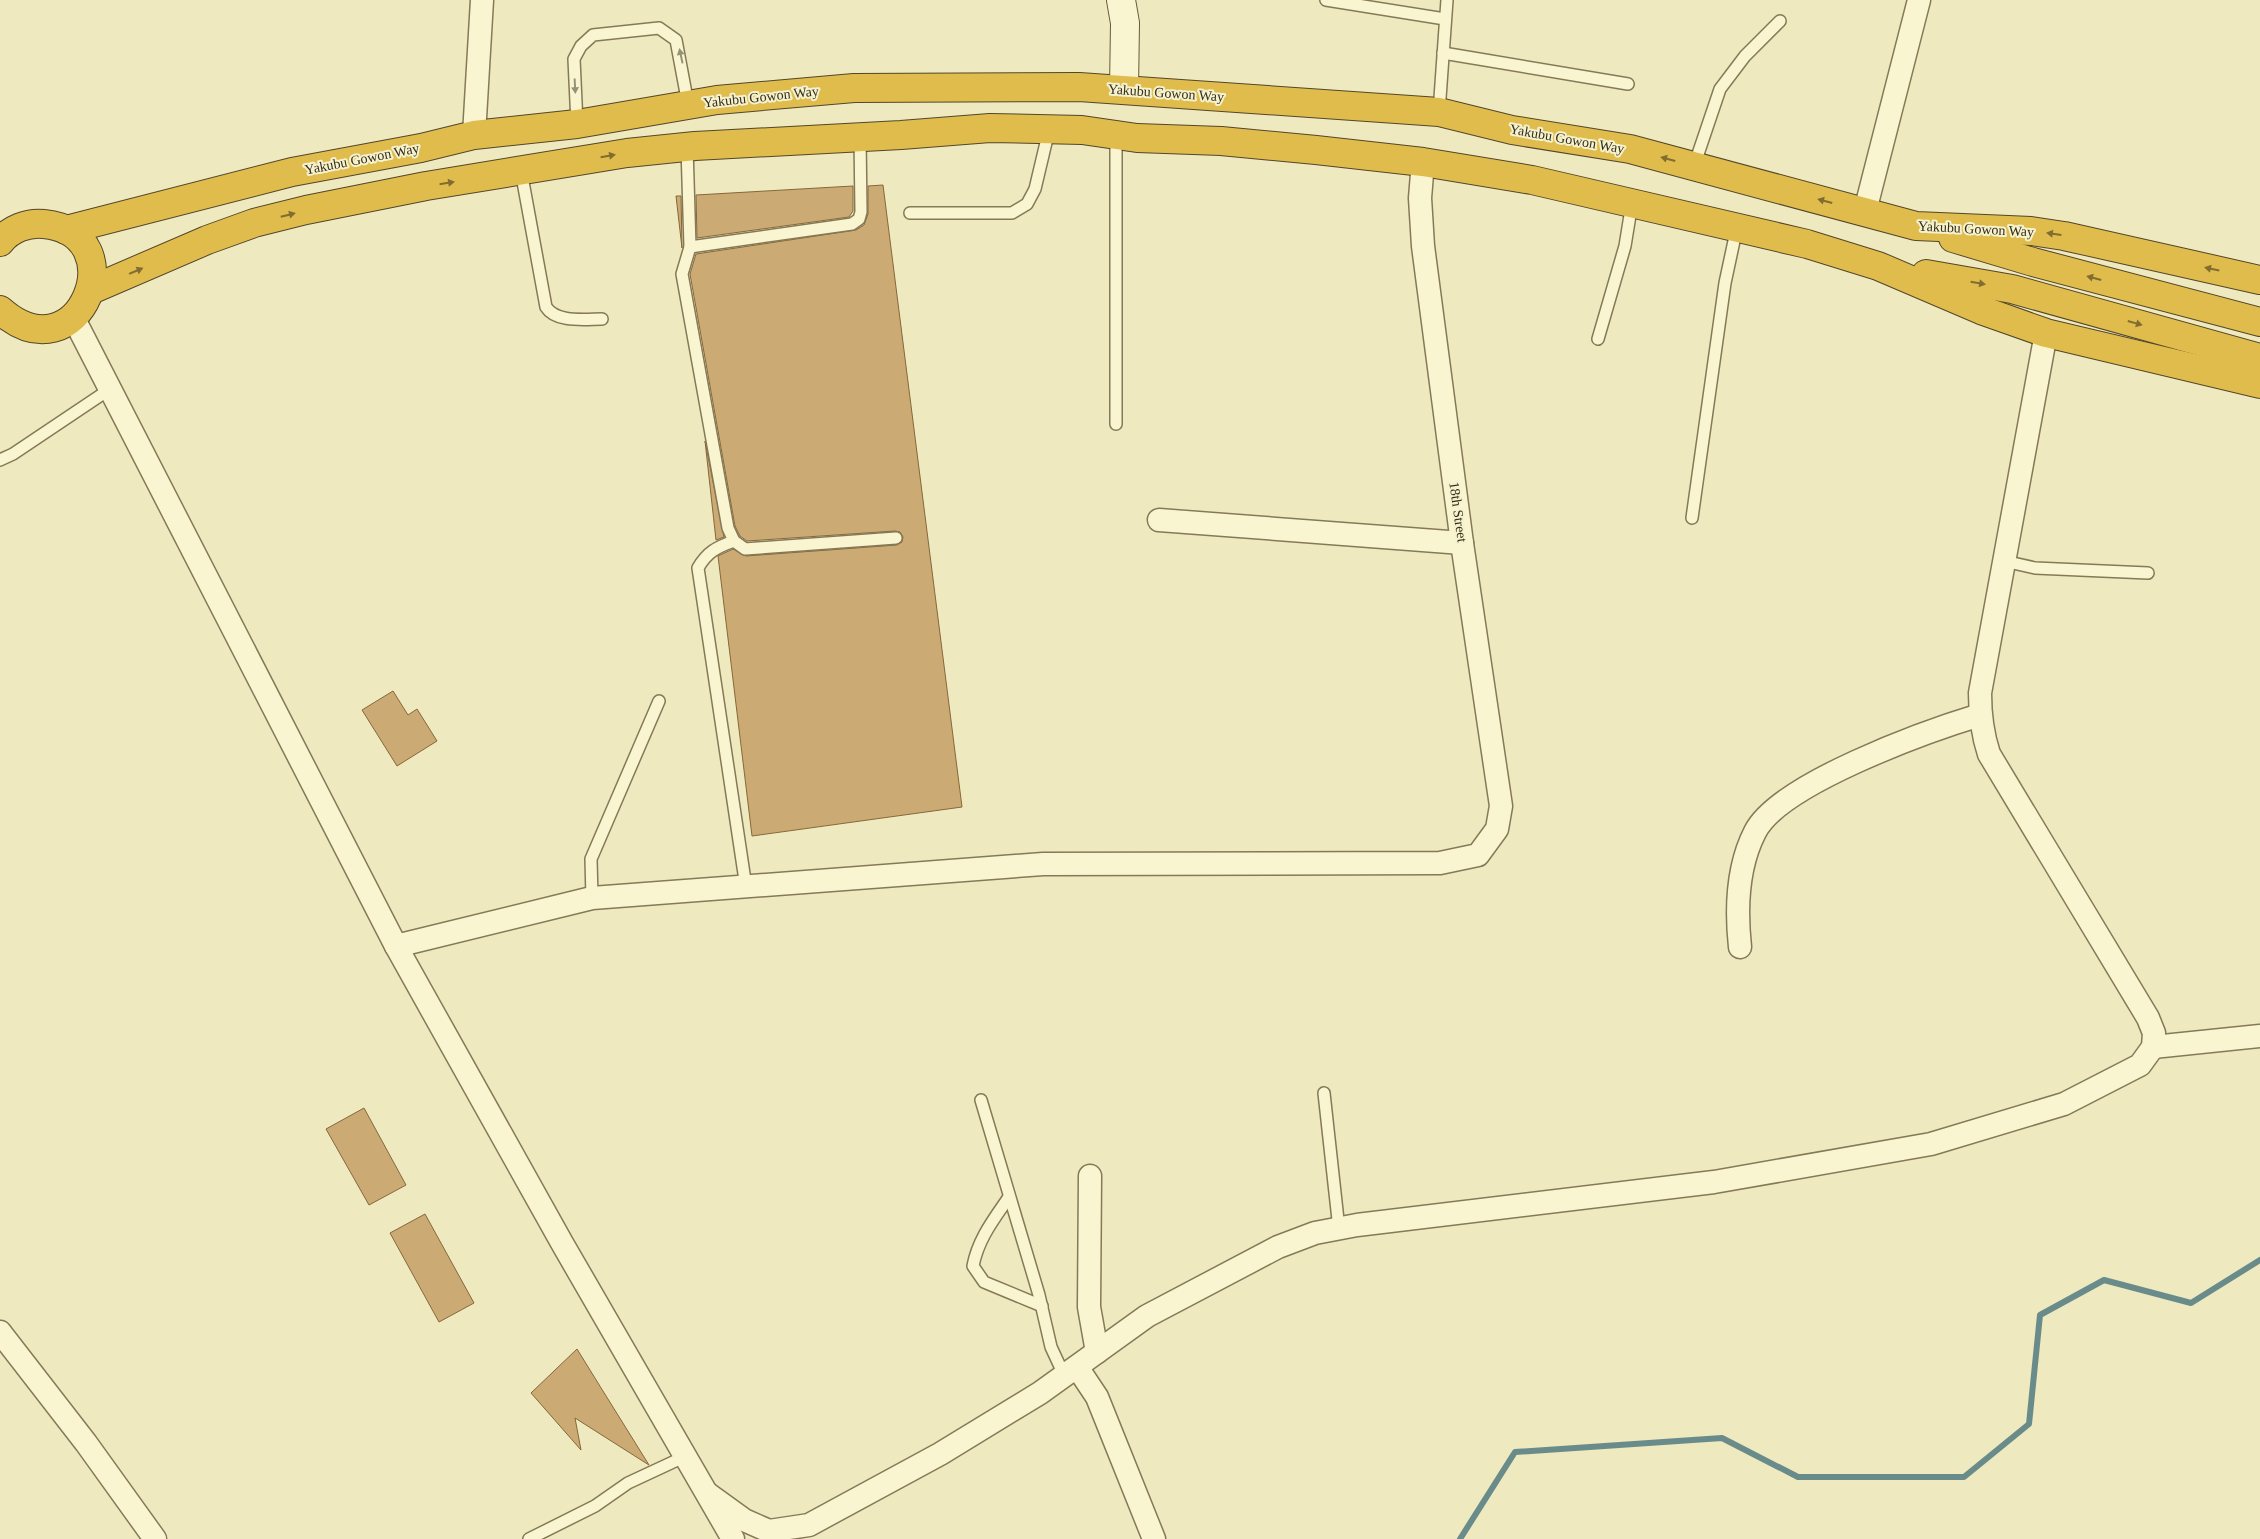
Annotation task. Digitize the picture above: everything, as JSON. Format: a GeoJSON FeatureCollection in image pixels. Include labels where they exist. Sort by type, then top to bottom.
{"type":"FeatureCollection","features":[{"type":"Feature","properties":{"kind":"highway","name":"Yakubu Gowon Way"},"geometry":{"type":"LineString","coordinates":[[66,230],[292,172],[421,148],[474,135],[577,124],[717,100],[854,88],[1124,89],[1439,112],[1512,130],[1630,149],[1916,226],[2031,231],[2064,236],[2260,280]]}},
{"type":"Feature","properties":{"kind":"highway"},"geometry":{"type":"LineString","coordinates":[[91,290],[207,240],[254,224],[306,210],[408,190],[627,153],[687,147],[990,128],[1082,130],[1116,135],[1220,141],[1423,162],[1532,180],[1807,244],[1878,266],[1982,310],[2046,333],[2260,384]]}},
{"type":"Feature","properties":{"kind":"highway"},"geometry":{"type":"LineString","coordinates":[[0,242],[13,230],[26,225],[53,224],[77,238],[88,256],[93,276],[91,290],[84,305],[73,317],[59,326],[43,329],[26,327],[11,320],[0,310]]}},
{"type":"Feature","properties":{"kind":"highway"},"geometry":{"type":"LineString","coordinates":[[1916,226],[2032,262],[2260,322]]}},
{"type":"Feature","properties":{"kind":"highway"},"geometry":{"type":"LineString","coordinates":[[1878,266],[2012,289],[2260,358]]}},
{"type":"Feature","properties":{"kind":"highway"},"geometry":{"type":"LineString","coordinates":[[2163,361],[2260,397]]}},
{"type":"Feature","properties":{"kind":"street"},"geometry":{"type":"LineString","coordinates":[[474,135],[482,0]]}},
{"type":"Feature","properties":{"kind":"street"},"geometry":{"type":"LineString","coordinates":[[1121,0],[1124,24],[1124,89]]}},
{"type":"Feature","properties":{"kind":"street"},"geometry":{"type":"LineString","coordinates":[[1864,211],[1919,0]]}},
{"type":"Feature","properties":{"kind":"street","name":"18th Street"},"geometry":{"type":"LineString","coordinates":[[746,887],[1044,864],[1440,863],[1478,855],[1496,829],[1501,806],[1462,543],[1423,246],[1420,198],[1423,162]]}},
{"type":"Feature","properties":{"kind":"street"},"geometry":{"type":"LineString","coordinates":[[73,317],[396,946],[562,1243],[733,1539]]}},
{"type":"Feature","properties":{"kind":"street"},"geometry":{"type":"LineString","coordinates":[[708,1494],[744,1520],[771,1535],[808,1525],[940,1454],[1040,1393],[1147,1316],[1278,1247],[1315,1233],[1714,1182],[1931,1144],[2064,1104],[2140,1065],[2152,1047],[2154,1034],[2148,1018],[1989,754],[1983,735],[1980,715],[1980,693],[2046,333]]}},
{"type":"Feature","properties":{"kind":"street"},"geometry":{"type":"LineString","coordinates":[[1159,520],[1462,543]]}},
{"type":"Feature","properties":{"kind":"street"},"geometry":{"type":"LineString","coordinates":[[1740,947],[1737,914],[1744,860],[1755,831],[1774,809],[1818,781],[1927,731],[1980,715]]}},
{"type":"Feature","properties":{"kind":"street"},"geometry":{"type":"LineString","coordinates":[[396,946],[592,898],[746,887]]}},
{"type":"Feature","properties":{"kind":"street"},"geometry":{"type":"LineString","coordinates":[[2152,1047],[2260,1036]]}},
{"type":"Feature","properties":{"kind":"street"},"geometry":{"type":"LineString","coordinates":[[1090,1176],[1089,1307],[1097,1352]]}},
{"type":"Feature","properties":{"kind":"street"},"geometry":{"type":"LineString","coordinates":[[0,1332],[86,1443],[155,1539]]}},
{"type":"Feature","properties":{"kind":"street"},"geometry":{"type":"LineString","coordinates":[[1071,1371],[1097,1397],[1154,1539]]}},
{"type":"Feature","properties":{"kind":"street"},"geometry":{"type":"LineString","coordinates":[[708,1494],[718,1539]]}},
{"type":"Feature","properties":{"kind":"lane"},"geometry":{"type":"LineString","coordinates":[[1326,0],[1445,19]]}},
{"type":"Feature","properties":{"kind":"lane"},"geometry":{"type":"LineString","coordinates":[[1439,112],[1447,0]]}},
{"type":"Feature","properties":{"kind":"lane"},"geometry":{"type":"LineString","coordinates":[[1694,166],[1720,89],[1745,56],[1780,21]]}},
{"type":"Feature","properties":{"kind":"lane"},"geometry":{"type":"LineString","coordinates":[[577,124],[574,59],[581,46],[594,35],[659,28],[676,40],[688,104]]}},
{"type":"Feature","properties":{"kind":"lane"},"geometry":{"type":"LineString","coordinates":[[1443,54],[1628,84]]}},
{"type":"Feature","properties":{"kind":"lane"},"geometry":{"type":"LineString","coordinates":[[910,213],[1012,213],[1027,204],[1034,189],[1049,130]]}},
{"type":"Feature","properties":{"kind":"lane"},"geometry":{"type":"LineString","coordinates":[[1116,135],[1116,424]]}},
{"type":"Feature","properties":{"kind":"lane"},"geometry":{"type":"LineString","coordinates":[[690,247],[852,224],[859,219],[860,212],[860,137]]}},
{"type":"Feature","properties":{"kind":"lane"},"geometry":{"type":"LineString","coordinates":[[687,147],[690,247],[682,274],[728,528],[734,541],[745,549],[896,538]]}},
{"type":"Feature","properties":{"kind":"lane"},"geometry":{"type":"LineString","coordinates":[[521,171],[546,308],[550,314],[557,317],[602,319]]}},
{"type":"Feature","properties":{"kind":"lane"},"geometry":{"type":"LineString","coordinates":[[1598,339],[1625,246],[1632,203]]}},
{"type":"Feature","properties":{"kind":"lane"},"geometry":{"type":"LineString","coordinates":[[1692,518],[1725,283],[1737,227]]}},
{"type":"Feature","properties":{"kind":"lane"},"geometry":{"type":"LineString","coordinates":[[0,460],[13,454],[110,389]]}},
{"type":"Feature","properties":{"kind":"lane"},"geometry":{"type":"LineString","coordinates":[[734,541],[716,547],[704,557],[698,568],[746,887]]}},
{"type":"Feature","properties":{"kind":"lane"},"geometry":{"type":"LineString","coordinates":[[2004,561],[2035,568],[2148,573]]}},
{"type":"Feature","properties":{"kind":"lane"},"geometry":{"type":"LineString","coordinates":[[592,898],[591,859],[659,701]]}},
{"type":"Feature","properties":{"kind":"lane"},"geometry":{"type":"LineString","coordinates":[[1324,1093],[1339,1229]]}},
{"type":"Feature","properties":{"kind":"lane"},"geometry":{"type":"LineString","coordinates":[[981,1100],[1042,1306],[1051,1347],[1071,1371]]}},
{"type":"Feature","properties":{"kind":"lane"},"geometry":{"type":"LineString","coordinates":[[1009,1197],[984,1235],[976,1251],[974,1266],[984,1282],[1042,1306]]}},
{"type":"Feature","properties":{"kind":"lane"},"geometry":{"type":"LineString","coordinates":[[529,1539],[595,1506],[628,1482],[686,1456]]}},
{"type":"Feature","properties":{"kind":"building"},"geometry":{"type":"Polygon","coordinates":[[[883,185],[962,807],[752,836],[718,556],[733,549],[746,556],[897,545],[902,542],[903,537],[900,532],[895,531],[747,541],[740,536],[735,526],[690,274],[696,254],[856,230],[864,225],[868,214],[868,186],[883,185]]]}},
{"type":"Feature","properties":{"kind":"building"},"geometry":{"type":"Polygon","coordinates":[[[853,186],[853,211],[849,217],[697,238],[696,195],[853,186]]]}},
{"type":"Feature","properties":{"kind":"building"},"geometry":{"type":"Polygon","coordinates":[[[676,196],[681,196],[682,248],[676,196]]]}},
{"type":"Feature","properties":{"kind":"building"},"geometry":{"type":"Polygon","coordinates":[[[705,441],[724,537],[716,540],[705,441]]]}},
{"type":"Feature","properties":{"kind":"building"},"geometry":{"type":"Polygon","coordinates":[[[393,691],[408,715],[417,709],[437,741],[397,766],[362,710],[393,691]]]}},
{"type":"Feature","properties":{"kind":"building"},"geometry":{"type":"Polygon","coordinates":[[[364,1108],[406,1185],[369,1205],[326,1129],[364,1108]]]}},
{"type":"Feature","properties":{"kind":"building"},"geometry":{"type":"Polygon","coordinates":[[[425,1214],[474,1303],[439,1322],[390,1233],[425,1214]]]}},
{"type":"Feature","properties":{"kind":"building"},"geometry":{"type":"Polygon","coordinates":[[[577,1349],[649,1465],[575,1418],[581,1450],[531,1393],[577,1349]]]}},
{"type":"Feature","properties":{"kind":"waterway"},"geometry":{"type":"LineString","coordinates":[[1460,1539],[1515,1452],[1722,1438],[1798,1477],[1964,1477],[2029,1424],[2040,1315],[2104,1280],[2191,1303],[2260,1260]]}}]}
